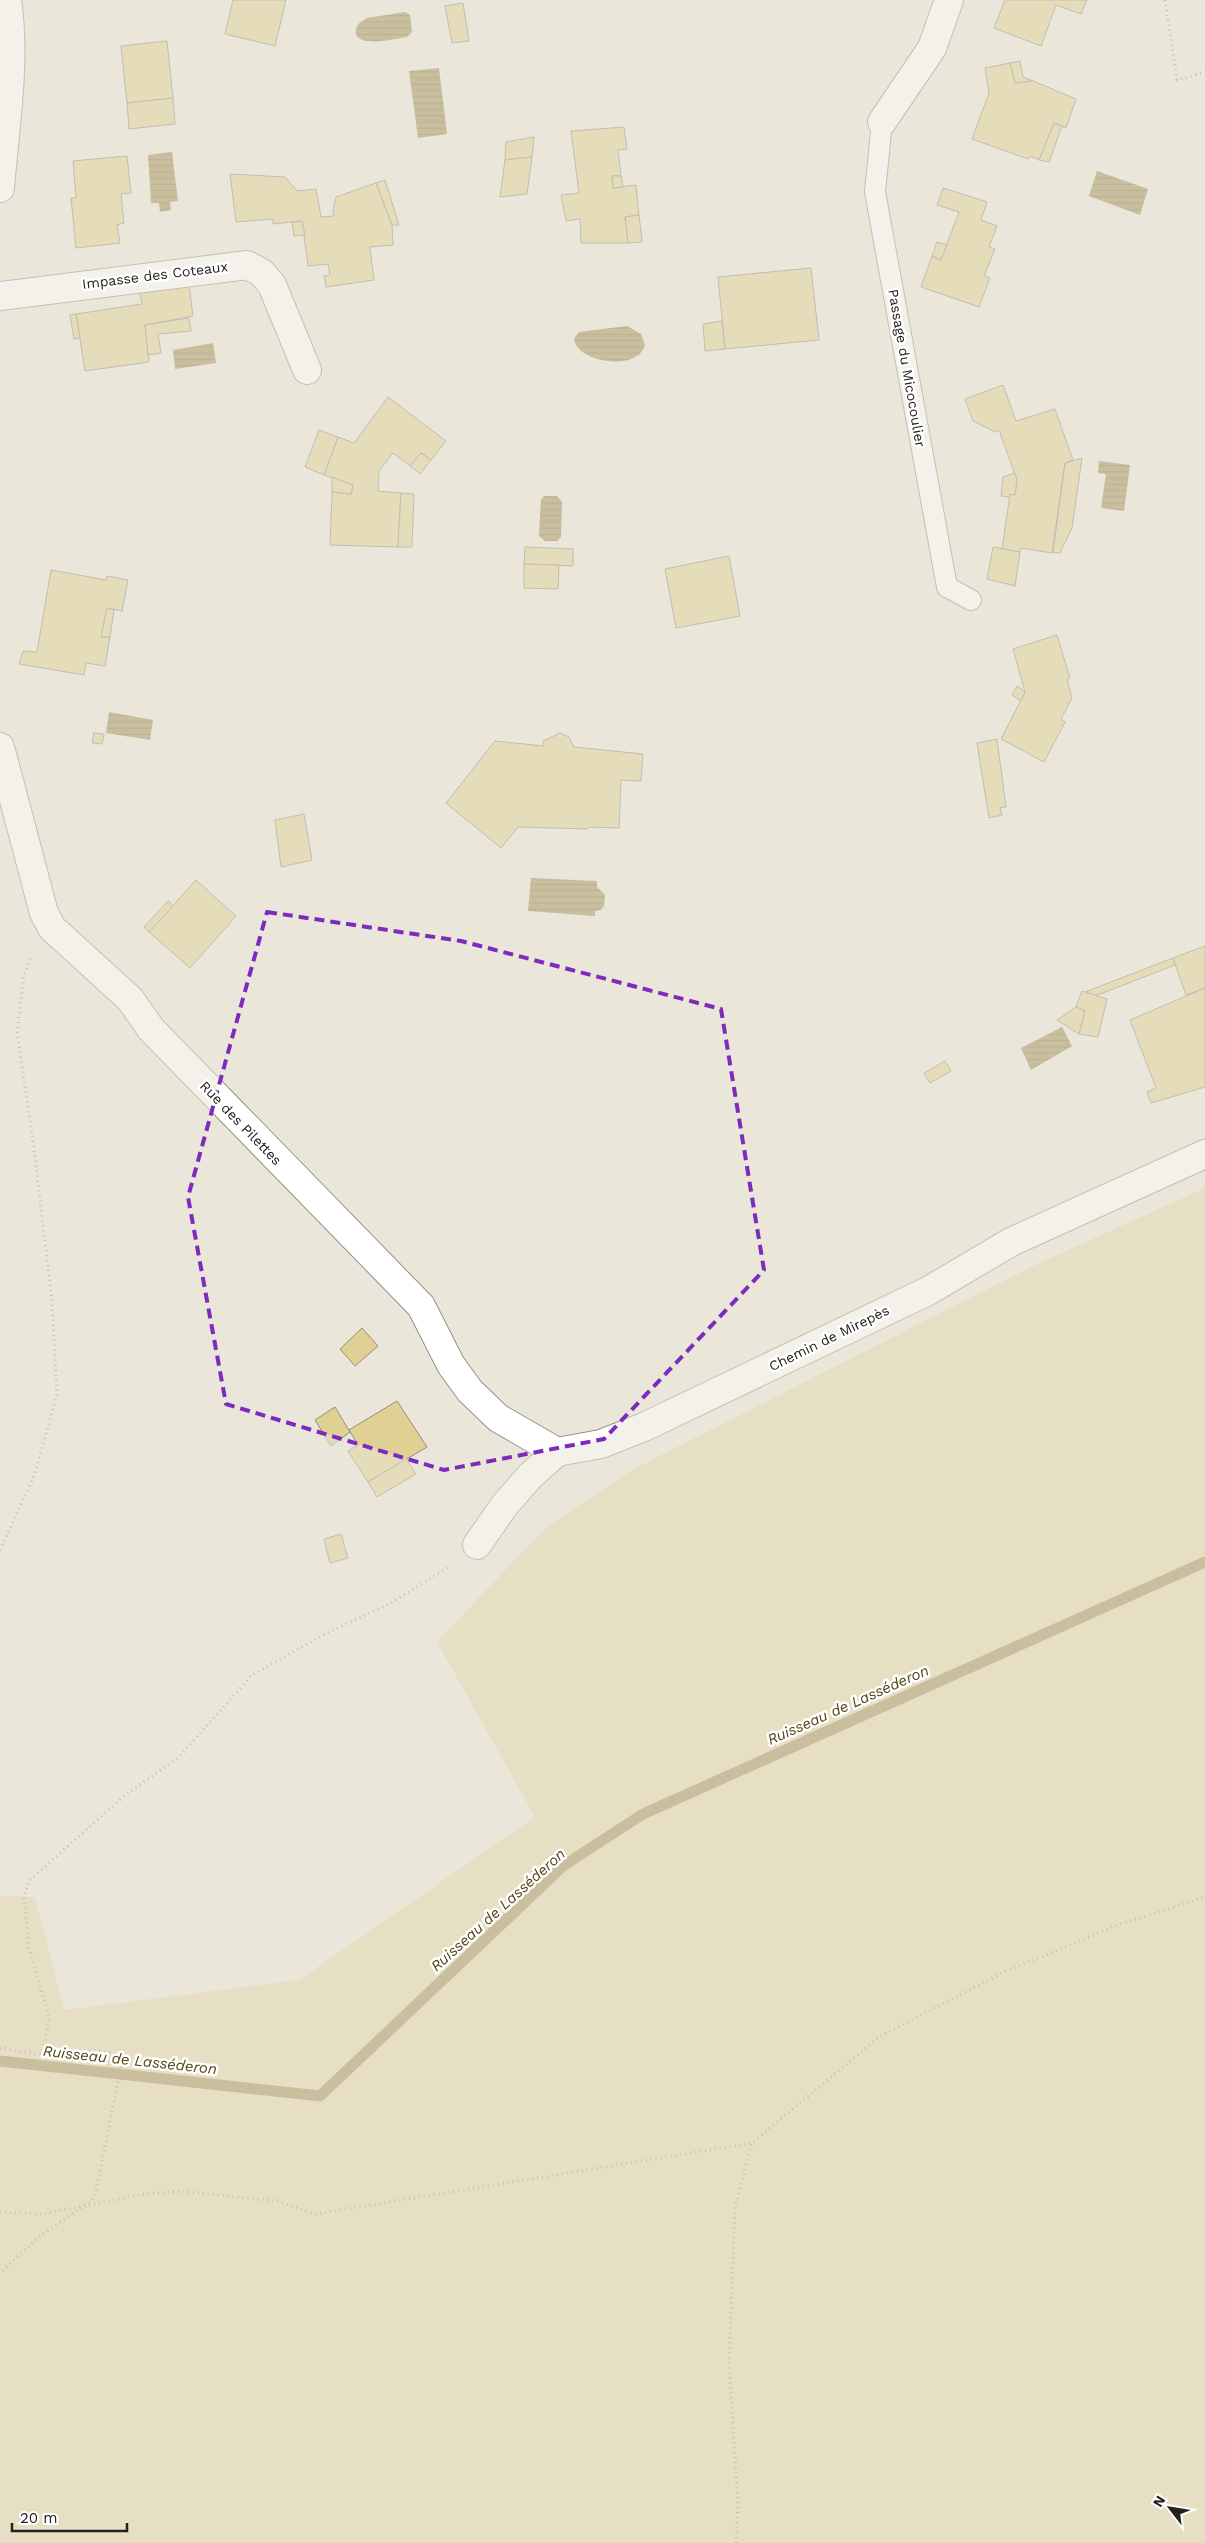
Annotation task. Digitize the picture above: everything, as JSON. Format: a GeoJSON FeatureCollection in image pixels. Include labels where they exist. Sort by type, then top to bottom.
{"type":"FeatureCollection","features":[{"type":"Feature","properties":{"kind":"street"},"geometry":{"type":"LineString","coordinates":[[0,188],[8,103],[9,18],[7,0]]}},
{"type":"Feature","properties":{"kind":"street"},"geometry":{"type":"LineString","coordinates":[[882,122],[932,48],[949,0]]}},
{"type":"Feature","properties":{"kind":"street","name":"Impasse des Coteaux"},"geometry":{"type":"LineString","coordinates":[[0,296],[247,265],[262,273],[272,285],[307,370]]}},
{"type":"Feature","properties":{"kind":"street","name":"Rue des Pilettes"},"geometry":{"type":"LineString","coordinates":[[0,746],[48,919],[66,942],[104,972],[130,999],[150,1029],[421,1306],[451,1365],[470,1391],[498,1418],[557,1452]]}},
{"type":"Feature","properties":{"kind":"street","name":"Chemin de Mirepès"},"geometry":{"type":"LineString","coordinates":[[557,1452],[601,1444],[644,1427],[928,1291],[1011,1242],[1205,1154]]}},
{"type":"Feature","properties":{"kind":"street"},"geometry":{"type":"LineString","coordinates":[[477,1545],[504,1506],[530,1476],[557,1452]]}},
{"type":"Feature","properties":{"kind":"lane","name":"Passage du Micocoulier"},"geometry":{"type":"LineString","coordinates":[[882,122],[875,192],[947,587],[971,600]]}},
{"type":"Feature","properties":{"kind":"path"},"geometry":{"type":"LineString","coordinates":[[1165,0],[1177,80],[1205,72]]}},
{"type":"Feature","properties":{"kind":"path"},"geometry":{"type":"LineString","coordinates":[[0,1550],[34,1476],[57,1396],[52,1301],[33,1141],[17,1032],[24,975],[48,919]]}},
{"type":"Feature","properties":{"kind":"path"},"geometry":{"type":"LineString","coordinates":[[43,2055],[49,2017],[29,1948],[24,1896],[28,1881],[124,1796],[178,1757],[252,1675],[325,1634],[390,1604],[436,1577],[477,1545]]}},
{"type":"Feature","properties":{"kind":"path"},"geometry":{"type":"LineString","coordinates":[[0,2212],[42,2214],[144,2194],[179,2191],[278,2201],[315,2214],[752,2143],[880,2037],[1002,1973],[1118,1924],[1205,1898]]}},
{"type":"Feature","properties":{"kind":"path"},"geometry":{"type":"LineString","coordinates":[[0,2048],[43,2055],[100,2050],[122,2057],[95,2196],[87,2204],[41,2235],[0,2273]]}},
{"type":"Feature","properties":{"kind":"path"},"geometry":{"type":"LineString","coordinates":[[736,2543],[738,2504],[730,2343],[735,2207],[752,2143]]}},
{"type":"Feature","properties":{"kind":"highlighted area"},"geometry":{"type":"Polygon","coordinates":[[[267,912],[461,941],[721,1009],[764,1270],[604,1439],[444,1470],[226,1404],[188,1197],[267,912]]]}},
{"type":"Feature","properties":{"kind":"shaded area"},"geometry":{"type":"Polygon","coordinates":[[[405,12],[410,15],[412,32],[407,37],[382,41],[364,41],[358,38],[356,32],[358,24],[367,18],[405,12]]]}},
{"type":"Feature","properties":{"kind":"shaded area"},"geometry":{"type":"Polygon","coordinates":[[[439,68],[447,134],[418,138],[409,71],[439,68]]]}},
{"type":"Feature","properties":{"kind":"shaded area"},"geometry":{"type":"Polygon","coordinates":[[[172,152],[178,201],[170,202],[171,210],[160,212],[159,203],[151,203],[148,155],[172,152]]]}},
{"type":"Feature","properties":{"kind":"shaded area"},"geometry":{"type":"Polygon","coordinates":[[[1097,171],[1148,189],[1140,215],[1089,196],[1097,171]]]}},
{"type":"Feature","properties":{"kind":"shaded area"},"geometry":{"type":"Polygon","coordinates":[[[627,326],[641,334],[645,345],[638,355],[628,360],[610,361],[591,357],[577,346],[574,339],[579,332],[627,326]]]}},
{"type":"Feature","properties":{"kind":"shaded area"},"geometry":{"type":"Polygon","coordinates":[[[213,343],[216,363],[175,369],[173,350],[213,343]]]}},
{"type":"Feature","properties":{"kind":"shaded area"},"geometry":{"type":"Polygon","coordinates":[[[1099,461],[1130,465],[1124,511],[1101,508],[1106,474],[1098,473],[1099,461]]]}},
{"type":"Feature","properties":{"kind":"shaded area"},"geometry":{"type":"Polygon","coordinates":[[[544,496],[557,496],[562,502],[561,537],[557,541],[545,541],[539,536],[541,500],[544,496]]]}},
{"type":"Feature","properties":{"kind":"shaded area"},"geometry":{"type":"Polygon","coordinates":[[[109,712],[153,720],[150,740],[106,733],[109,712]]]}},
{"type":"Feature","properties":{"kind":"shaded area"},"geometry":{"type":"Polygon","coordinates":[[[531,878],[597,881],[597,887],[605,895],[604,906],[601,910],[595,911],[595,916],[528,911],[531,878]]]}},
{"type":"Feature","properties":{"kind":"shaded area"},"geometry":{"type":"Polygon","coordinates":[[[1062,1027],[1072,1046],[1031,1070],[1021,1048],[1062,1027]]]}},
{"type":"Feature","properties":{"kind":"shaded area"},"geometry":{"type":"Polygon","coordinates":[[[1205,1188],[1205,2543],[0,2543],[0,1896],[35,1897],[64,2010],[299,1980],[535,1817],[437,1642],[546,1527],[632,1470],[1033,1266],[1205,1188]]]}},
{"type":"Feature","properties":{"kind":"building"},"geometry":{"type":"Polygon","coordinates":[[[233,0],[286,0],[275,46],[225,34],[233,0]]]}},
{"type":"Feature","properties":{"kind":"building"},"geometry":{"type":"Polygon","coordinates":[[[1005,0],[1087,0],[1081,14],[1056,5],[1041,46],[994,28],[1005,0]]]}},
{"type":"Feature","properties":{"kind":"building"},"geometry":{"type":"Polygon","coordinates":[[[463,3],[469,41],[452,43],[445,6],[463,3]]]}},
{"type":"Feature","properties":{"kind":"building"},"geometry":{"type":"Polygon","coordinates":[[[167,41],[173,98],[127,103],[121,46],[167,41]]]}},
{"type":"Feature","properties":{"kind":"building"},"geometry":{"type":"Polygon","coordinates":[[[1020,61],[1023,77],[1033,81],[1015,83],[1010,63],[1020,61]]]}},
{"type":"Feature","properties":{"kind":"building"},"geometry":{"type":"Polygon","coordinates":[[[1010,63],[1015,83],[1033,81],[1076,99],[1066,128],[1054,123],[1039,160],[1030,156],[1028,159],[972,139],[989,93],[985,68],[1010,63]]]}},
{"type":"Feature","properties":{"kind":"building"},"geometry":{"type":"Polygon","coordinates":[[[173,98],[175,124],[129,129],[127,103],[173,98]]]}},
{"type":"Feature","properties":{"kind":"building"},"geometry":{"type":"Polygon","coordinates":[[[1054,123],[1062,126],[1049,162],[1039,160],[1054,123]]]}},
{"type":"Feature","properties":{"kind":"building"},"geometry":{"type":"Polygon","coordinates":[[[624,127],[627,149],[618,150],[621,176],[612,176],[613,188],[636,185],[639,215],[625,217],[628,243],[581,243],[580,219],[566,221],[561,195],[579,193],[571,131],[624,127]]]}},
{"type":"Feature","properties":{"kind":"building"},"geometry":{"type":"Polygon","coordinates":[[[534,137],[532,157],[505,160],[506,142],[534,137]]]}},
{"type":"Feature","properties":{"kind":"building"},"geometry":{"type":"Polygon","coordinates":[[[127,156],[131,193],[121,194],[124,223],[117,225],[120,243],[76,248],[71,198],[76,198],[73,161],[127,156]]]}},
{"type":"Feature","properties":{"kind":"building"},"geometry":{"type":"Polygon","coordinates":[[[532,157],[527,194],[500,197],[505,160],[532,157]]]}},
{"type":"Feature","properties":{"kind":"building"},"geometry":{"type":"Polygon","coordinates":[[[230,174],[285,177],[297,191],[316,189],[321,217],[334,216],[333,210],[336,197],[376,183],[392,225],[393,245],[370,247],[374,280],[326,287],[324,276],[330,275],[328,264],[308,266],[302,221],[273,224],[273,219],[236,222],[230,174]]]}},
{"type":"Feature","properties":{"kind":"building"},"geometry":{"type":"Polygon","coordinates":[[[612,176],[621,176],[623,187],[613,188],[612,176]]]}},
{"type":"Feature","properties":{"kind":"building"},"geometry":{"type":"Polygon","coordinates":[[[385,180],[399,225],[392,225],[376,183],[385,180]]]}},
{"type":"Feature","properties":{"kind":"building"},"geometry":{"type":"Polygon","coordinates":[[[943,188],[987,202],[981,220],[997,226],[989,247],[995,249],[984,276],[990,278],[979,307],[921,287],[932,256],[941,260],[959,212],[937,205],[943,188]]]}},
{"type":"Feature","properties":{"kind":"building"},"geometry":{"type":"Polygon","coordinates":[[[639,215],[642,242],[628,243],[625,217],[639,215]]]}},
{"type":"Feature","properties":{"kind":"building"},"geometry":{"type":"Polygon","coordinates":[[[302,221],[305,235],[294,236],[292,222],[302,221]]]}},
{"type":"Feature","properties":{"kind":"building"},"geometry":{"type":"Polygon","coordinates":[[[937,242],[947,245],[941,260],[932,256],[937,242]]]}},
{"type":"Feature","properties":{"kind":"building"},"geometry":{"type":"Polygon","coordinates":[[[811,268],[819,340],[725,349],[718,277],[811,268]]]}},
{"type":"Feature","properties":{"kind":"building"},"geometry":{"type":"Polygon","coordinates":[[[189,284],[193,316],[145,325],[149,362],[85,371],[76,314],[142,304],[140,293],[189,284]]]}},
{"type":"Feature","properties":{"kind":"building"},"geometry":{"type":"Polygon","coordinates":[[[76,314],[80,338],[74,339],[70,315],[76,314]]]}},
{"type":"Feature","properties":{"kind":"building"},"geometry":{"type":"Polygon","coordinates":[[[189,318],[191,331],[158,334],[161,353],[148,355],[145,325],[189,318]]]}},
{"type":"Feature","properties":{"kind":"building"},"geometry":{"type":"Polygon","coordinates":[[[722,321],[725,349],[705,351],[703,324],[722,321]]]}},
{"type":"Feature","properties":{"kind":"building"},"geometry":{"type":"Polygon","coordinates":[[[1003,385],[1016,421],[1055,409],[1073,460],[1065,463],[1052,553],[1021,548],[1020,552],[1002,549],[1010,494],[1015,495],[1017,480],[999,430],[995,432],[973,421],[965,399],[1003,385]]]}},
{"type":"Feature","properties":{"kind":"building"},"geometry":{"type":"Polygon","coordinates":[[[388,397],[446,441],[431,460],[421,453],[410,466],[393,453],[379,471],[378,491],[401,493],[398,547],[330,545],[332,492],[351,494],[353,485],[324,475],[338,437],[354,443],[388,397]]]}},
{"type":"Feature","properties":{"kind":"building"},"geometry":{"type":"Polygon","coordinates":[[[319,430],[338,437],[324,475],[305,467],[319,430]]]}},
{"type":"Feature","properties":{"kind":"building"},"geometry":{"type":"Polygon","coordinates":[[[421,453],[431,460],[420,474],[410,466],[421,453]]]}},
{"type":"Feature","properties":{"kind":"building"},"geometry":{"type":"Polygon","coordinates":[[[1082,458],[1072,528],[1060,553],[1053,552],[1065,463],[1082,458]]]}},
{"type":"Feature","properties":{"kind":"building"},"geometry":{"type":"Polygon","coordinates":[[[1015,473],[1017,480],[1015,495],[1010,494],[1009,497],[1001,496],[1003,477],[1015,473]]]}},
{"type":"Feature","properties":{"kind":"building"},"geometry":{"type":"Polygon","coordinates":[[[332,477],[353,485],[351,494],[332,492],[332,477]]]}},
{"type":"Feature","properties":{"kind":"building"},"geometry":{"type":"Polygon","coordinates":[[[401,493],[414,494],[412,547],[398,547],[401,493]]]}},
{"type":"Feature","properties":{"kind":"building"},"geometry":{"type":"Polygon","coordinates":[[[525,547],[573,549],[573,566],[524,564],[525,547]]]}},
{"type":"Feature","properties":{"kind":"building"},"geometry":{"type":"Polygon","coordinates":[[[993,547],[1020,552],[1015,586],[987,579],[993,547]]]}},
{"type":"Feature","properties":{"kind":"building"},"geometry":{"type":"Polygon","coordinates":[[[729,556],[740,616],[676,628],[665,569],[729,556]]]}},
{"type":"Feature","properties":{"kind":"building"},"geometry":{"type":"Polygon","coordinates":[[[524,564],[559,565],[558,589],[524,588],[524,564]]]}},
{"type":"Feature","properties":{"kind":"building"},"geometry":{"type":"Polygon","coordinates":[[[51,570],[106,580],[107,576],[128,580],[122,611],[107,608],[101,637],[110,637],[105,666],[86,663],[84,675],[19,664],[23,651],[37,652],[51,570]]]}},
{"type":"Feature","properties":{"kind":"building"},"geometry":{"type":"Polygon","coordinates":[[[107,608],[114,610],[110,637],[101,637],[107,608]]]}},
{"type":"Feature","properties":{"kind":"building"},"geometry":{"type":"Polygon","coordinates":[[[1057,635],[1070,678],[1067,679],[1072,698],[1061,719],[1065,722],[1044,762],[1001,739],[1025,692],[1013,649],[1057,635]]]}},
{"type":"Feature","properties":{"kind":"building"},"geometry":{"type":"Polygon","coordinates":[[[1017,686],[1025,692],[1021,701],[1012,695],[1017,686]]]}},
{"type":"Feature","properties":{"kind":"building"},"geometry":{"type":"Polygon","coordinates":[[[94,733],[104,734],[102,744],[92,743],[94,733]]]}},
{"type":"Feature","properties":{"kind":"building"},"geometry":{"type":"Polygon","coordinates":[[[560,733],[569,737],[574,747],[643,754],[641,781],[621,780],[619,828],[518,827],[501,848],[446,803],[495,741],[544,746],[543,741],[560,733]]]}},
{"type":"Feature","properties":{"kind":"building"},"geometry":{"type":"Polygon","coordinates":[[[997,739],[1006,807],[1000,808],[1002,815],[989,818],[977,743],[997,739]]]}},
{"type":"Feature","properties":{"kind":"building"},"geometry":{"type":"Polygon","coordinates":[[[304,814],[312,860],[281,867],[275,820],[304,814]]]}},
{"type":"Feature","properties":{"kind":"building"},"geometry":{"type":"Polygon","coordinates":[[[196,880],[236,916],[190,968],[149,932],[196,880]]]}},
{"type":"Feature","properties":{"kind":"building"},"geometry":{"type":"Polygon","coordinates":[[[168,901],[173,906],[149,932],[144,927],[168,901]]]}},
{"type":"Feature","properties":{"kind":"building"},"geometry":{"type":"Polygon","coordinates":[[[1205,946],[1205,988],[1186,995],[1173,958],[1205,946]]]}},
{"type":"Feature","properties":{"kind":"building"},"geometry":{"type":"Polygon","coordinates":[[[1173,958],[1175,965],[1095,996],[1085,992],[1173,958]]]}},
{"type":"Feature","properties":{"kind":"building"},"geometry":{"type":"Polygon","coordinates":[[[1205,988],[1205,1087],[1151,1103],[1147,1092],[1156,1088],[1130,1020],[1205,988]]]}},
{"type":"Feature","properties":{"kind":"building"},"geometry":{"type":"Polygon","coordinates":[[[1082,991],[1107,999],[1098,1037],[1079,1034],[1085,1011],[1076,1007],[1082,991]]]}},
{"type":"Feature","properties":{"kind":"building"},"geometry":{"type":"Polygon","coordinates":[[[1076,1007],[1085,1011],[1079,1034],[1057,1020],[1076,1007]]]}},
{"type":"Feature","properties":{"kind":"building"},"geometry":{"type":"Polygon","coordinates":[[[945,1061],[951,1071],[930,1083],[924,1073],[945,1061]]]}},
{"type":"Feature","properties":{"kind":"building"},"geometry":{"type":"Polygon","coordinates":[[[362,1328],[378,1346],[355,1366],[340,1349],[362,1328]]]}},
{"type":"Feature","properties":{"kind":"building"},"geometry":{"type":"Polygon","coordinates":[[[397,1401],[427,1447],[368,1482],[348,1451],[358,1445],[349,1430],[397,1401]]]}},
{"type":"Feature","properties":{"kind":"building"},"geometry":{"type":"Polygon","coordinates":[[[335,1407],[350,1432],[331,1446],[315,1420],[335,1407]]]}},
{"type":"Feature","properties":{"kind":"building"},"geometry":{"type":"Polygon","coordinates":[[[406,1459],[416,1474],[377,1497],[368,1482],[406,1459]]]}},
{"type":"Feature","properties":{"kind":"building"},"geometry":{"type":"Polygon","coordinates":[[[341,1534],[348,1558],[330,1563],[324,1539],[341,1534]]]}},
{"type":"Feature","properties":{"kind":"waterway","name":"Ruisseau de Lasséderon"},"geometry":{"type":"LineString","coordinates":[[0,2061],[320,2096],[563,1866],[643,1814],[1205,1562]]}}]}
